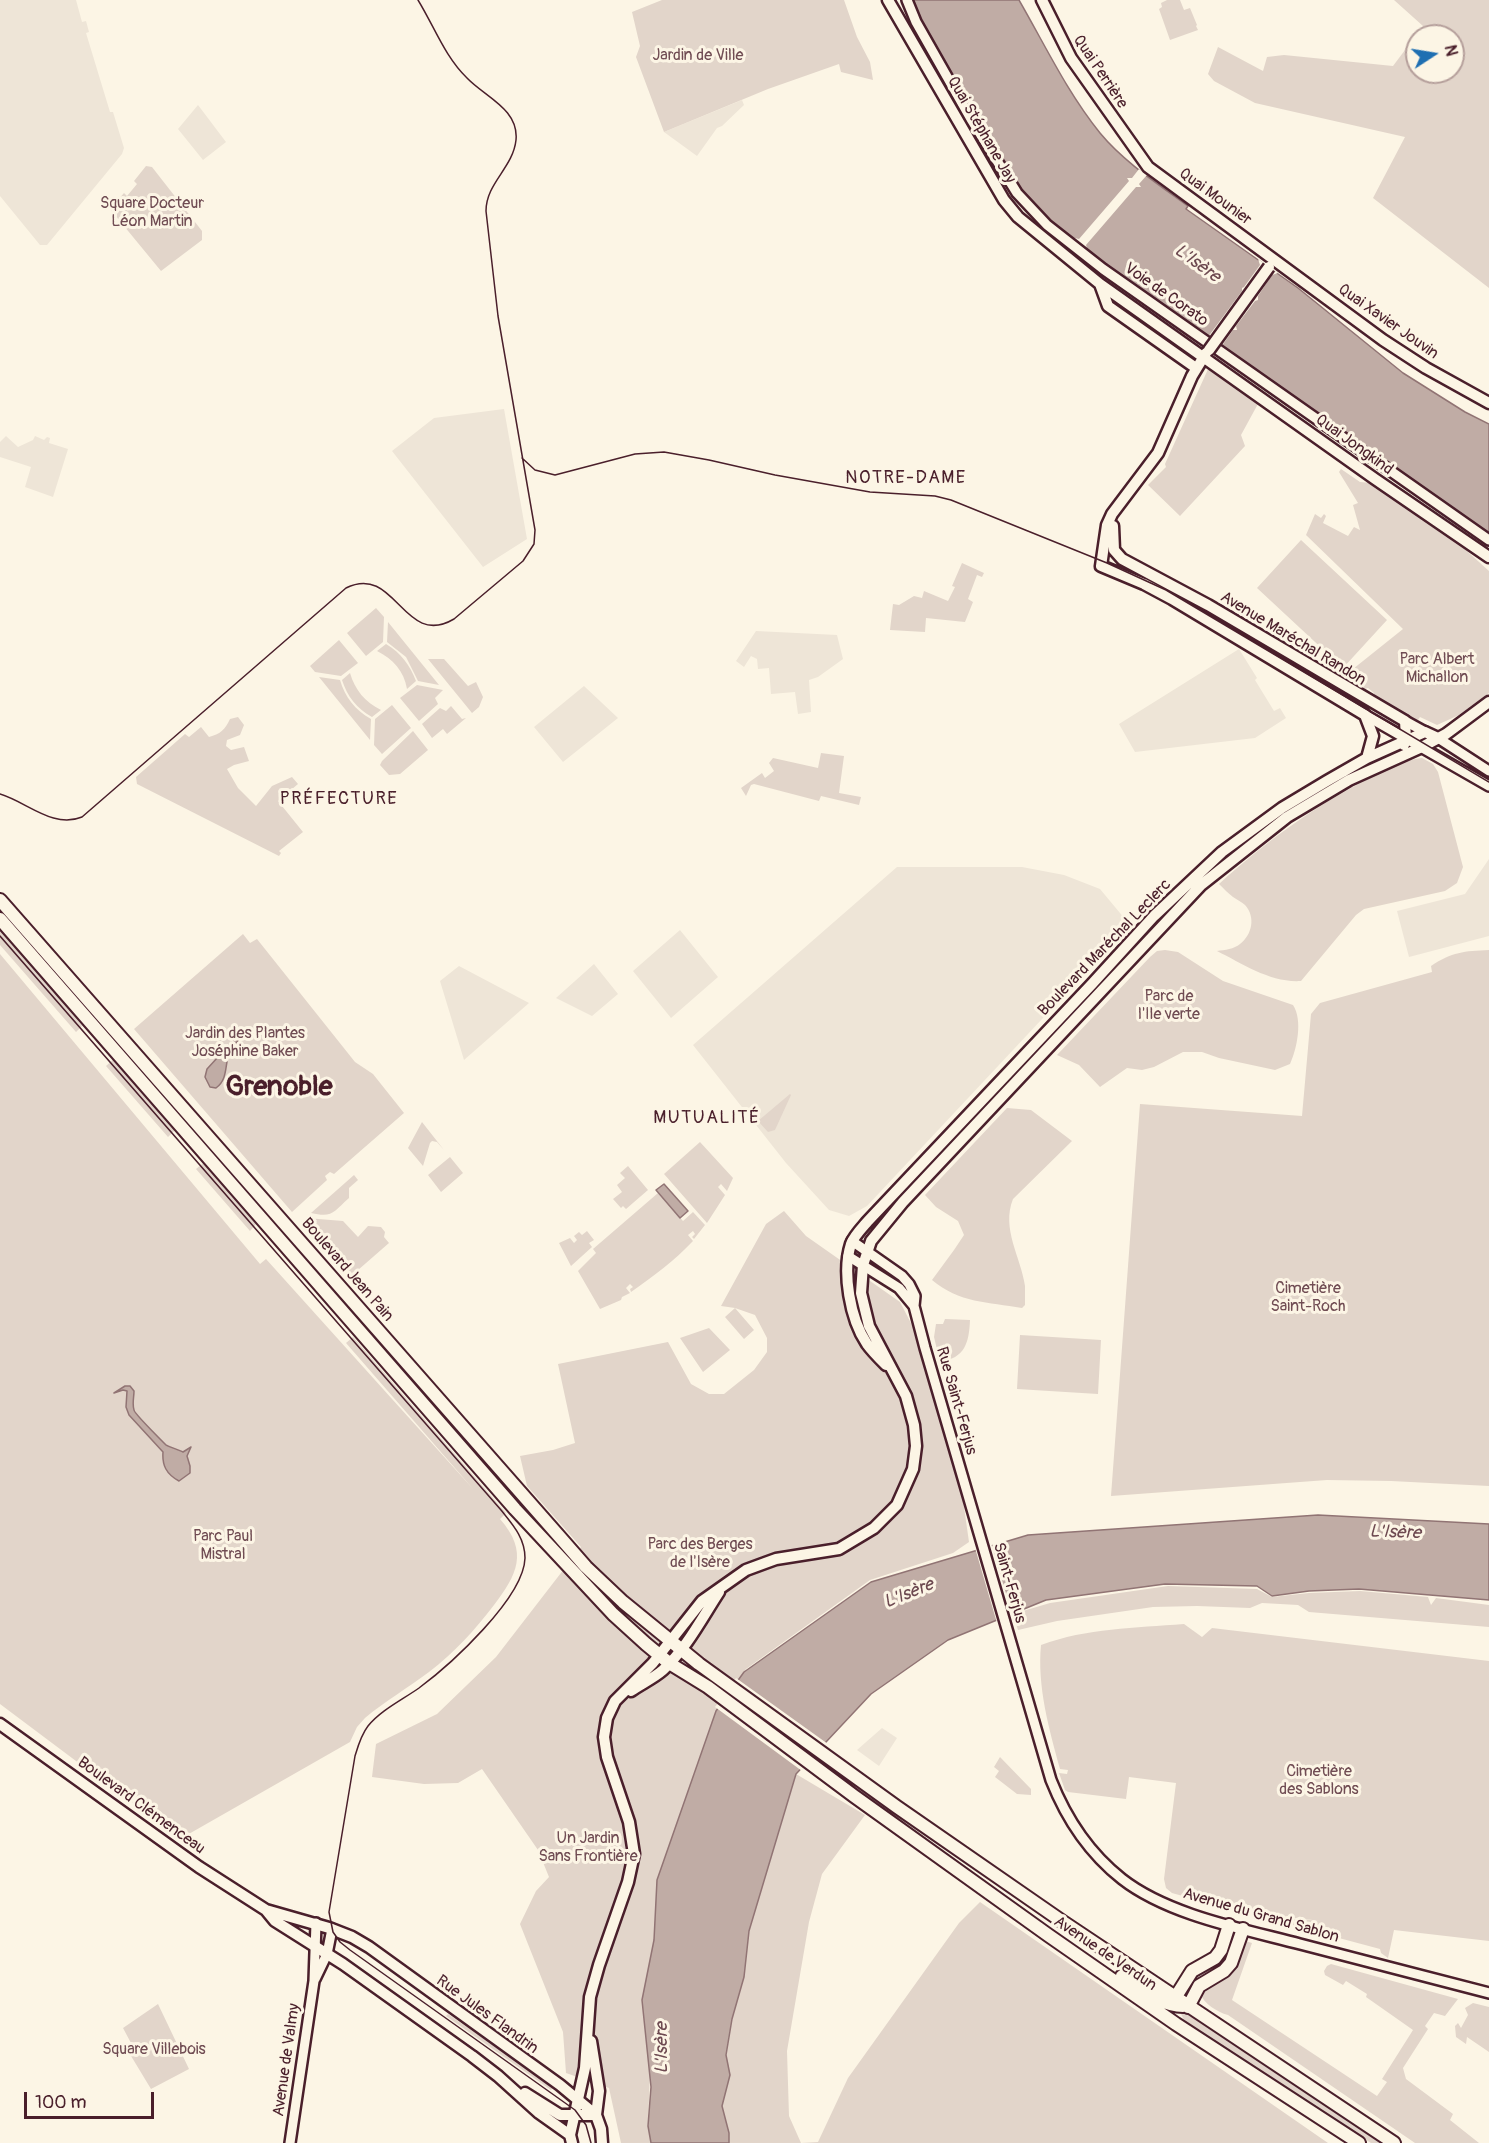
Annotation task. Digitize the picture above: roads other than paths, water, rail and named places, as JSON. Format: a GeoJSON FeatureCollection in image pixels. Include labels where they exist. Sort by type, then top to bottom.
{"type":"FeatureCollection","features":[{"type":"Feature","properties":{"kind":"main road","name":"Quai Stéphane Jay"},"geometry":{"type":"LineString","coordinates":[[888,0],[1010,208],[1018,218],[1100,284]]}},
{"type":"Feature","properties":{"kind":"main road","name":"Quai Perrière"},"geometry":{"type":"LineString","coordinates":[[1042,0],[1071,58],[1140,157]]}},
{"type":"Feature","properties":{"kind":"main road","name":"Quai Mounier"},"geometry":{"type":"LineString","coordinates":[[1140,157],[1148,167],[1184,191],[1272,263]]}},
{"type":"Feature","properties":{"kind":"main road"},"geometry":{"type":"LineString","coordinates":[[1112,514],[1158,453],[1196,368],[1272,263]]}},
{"type":"Feature","properties":{"kind":"main road","name":"Quai Xavier Jouvin"},"geometry":{"type":"LineString","coordinates":[[1272,263],[1432,372],[1489,403]]}},
{"type":"Feature","properties":{"kind":"main road"},"geometry":{"type":"LineString","coordinates":[[1100,284],[1108,306],[1196,368]]}},
{"type":"Feature","properties":{"kind":"main road","name":"Quai Jongkind"},"geometry":{"type":"LineString","coordinates":[[1100,284],[1206,353],[1375,479],[1489,557]]}},
{"type":"Feature","properties":{"kind":"main road","name":"Avenue Maréchal Randon"},"geometry":{"type":"LineString","coordinates":[[1112,514],[1107,525],[1101,567],[1172,599],[1365,715]]}},
{"type":"Feature","properties":{"kind":"main road","name":"Avenue Maréchal Randon"},"geometry":{"type":"LineString","coordinates":[[1112,514],[1114,550],[1122,559],[1208,605],[1405,722]]}},
{"type":"Feature","properties":{"kind":"main road","name":"Boulevard Maréchal Leclerc"},"geometry":{"type":"LineString","coordinates":[[890,1369],[869,1326],[862,1304],[863,1265],[871,1241],[903,1202],[1201,885],[1287,817],[1357,776],[1438,738],[1489,702]]}},
{"type":"Feature","properties":{"kind":"main road"},"geometry":{"type":"LineString","coordinates":[[1365,715],[1373,736],[1367,758]]}},
{"type":"Feature","properties":{"kind":"main road"},"geometry":{"type":"LineString","coordinates":[[1357,776],[1363,768],[1400,749],[1405,744],[1405,722]]}},
{"type":"Feature","properties":{"kind":"main road","name":"Avenue Maréchal Randon"},"geometry":{"type":"LineString","coordinates":[[1425,732],[1438,738]]}},
{"type":"Feature","properties":{"kind":"main road","name":"Boulevard Maréchal Leclerc"},"geometry":{"type":"LineString","coordinates":[[852,1241],[909,1176],[1172,899],[1222,852],[1282,808],[1367,758],[1406,738],[1425,732]]}},
{"type":"Feature","properties":{"kind":"main road","name":"Boulevard Jean Pain"},"geometry":{"type":"LineString","coordinates":[[0,900],[586,1567],[647,1623],[715,1674]]}},
{"type":"Feature","properties":{"kind":"main road","name":"Boulevard Jean Pain"},"geometry":{"type":"LineString","coordinates":[[0,919],[516,1509],[613,1614],[664,1659],[708,1687]]}},
{"type":"Feature","properties":{"kind":"main road"},"geometry":{"type":"LineString","coordinates":[[571,2139],[585,2068],[590,1997],[628,1882],[634,1854],[629,1822],[607,1757],[604,1737],[607,1718],[615,1701],[657,1675],[670,1642],[702,1600],[746,1570],[776,1559],[839,1549],[874,1528],[897,1505],[914,1469],[916,1446],[911,1410],[899,1383],[890,1369],[867,1344],[855,1319],[849,1291],[849,1256],[852,1241]]}},
{"type":"Feature","properties":{"kind":"main road"},"geometry":{"type":"LineString","coordinates":[[664,1659],[681,1650],[723,1587]]}},
{"type":"Feature","properties":{"kind":"main road","name":"Avenue de Verdun"},"geometry":{"type":"LineString","coordinates":[[715,1674],[846,1770],[1174,2002]]}},
{"type":"Feature","properties":{"kind":"main road","name":"Avenue de Verdun"},"geometry":{"type":"LineString","coordinates":[[708,1687],[838,1784],[1176,2024],[1359,2143]]}},
{"type":"Feature","properties":{"kind":"main road","name":"Boulevard Clémenceau"},"geometry":{"type":"LineString","coordinates":[[0,1724],[199,1867],[266,1910],[275,1921],[327,1954]]}},
{"type":"Feature","properties":{"kind":"main road","name":"Boulevard Clémenceau"},"geometry":{"type":"LineString","coordinates":[[266,1910],[316,1923]]}},
{"type":"Feature","properties":{"kind":"main road","name":"Rue Jules Flandrin"},"geometry":{"type":"LineString","coordinates":[[316,1923],[352,1937],[369,1947],[596,2115]]}},
{"type":"Feature","properties":{"kind":"main road"},"geometry":{"type":"LineString","coordinates":[[1176,2024],[1174,2002],[1192,1971],[1215,1958],[1221,1950],[1229,1925]]}},
{"type":"Feature","properties":{"kind":"main road"},"geometry":{"type":"LineString","coordinates":[[1188,2007],[1199,1986],[1224,1971],[1231,1963],[1243,1929]]}},
{"type":"Feature","properties":{"kind":"main road"},"geometry":{"type":"LineString","coordinates":[[1072,1951],[1113,1970],[1159,2000],[1188,2007],[1394,2143]]}},
{"type":"Feature","properties":{"kind":"main road"},"geometry":{"type":"LineString","coordinates":[[327,1954],[498,2076],[560,2115],[596,2115]]}},
{"type":"Feature","properties":{"kind":"main road"},"geometry":{"type":"LineString","coordinates":[[589,2033],[599,2091],[596,2115],[601,2129],[602,2143]]}},
{"type":"Feature","properties":{"kind":"main road"},"geometry":{"type":"LineString","coordinates":[[498,2076],[571,2139]]}},
{"type":"Feature","properties":{"kind":"street","name":"Voie de Corato"},"geometry":{"type":"LineString","coordinates":[[907,0],[924,35],[997,164],[1022,200],[1047,225],[1103,269],[1489,540]]}},
{"type":"Feature","properties":{"kind":"street","name":"Avenue Maréchal Randon"},"geometry":{"type":"LineString","coordinates":[[1365,715],[1489,786]]}},
{"type":"Feature","properties":{"kind":"street","name":"Avenue Maréchal Randon"},"geometry":{"type":"LineString","coordinates":[[1405,722],[1425,732]]}},
{"type":"Feature","properties":{"kind":"street","name":"Avenue Maréchal Randon"},"geometry":{"type":"LineString","coordinates":[[1438,738],[1489,771]]}},
{"type":"Feature","properties":{"kind":"street","name":"Rue Saint-Ferjus"},"geometry":{"type":"LineString","coordinates":[[852,1241],[902,1276],[915,1296],[914,1306],[925,1348],[971,1505]]}},
{"type":"Feature","properties":{"kind":"street"},"geometry":{"type":"LineString","coordinates":[[849,1256],[899,1288],[914,1306]]}},
{"type":"Feature","properties":{"kind":"street","name":"Saint-Ferjus"},"geometry":{"type":"LineString","coordinates":[[971,1505],[1019,1669]]}},
{"type":"Feature","properties":{"kind":"street","name":"Avenue du Grand Sablon"},"geometry":{"type":"LineString","coordinates":[[1019,1669],[1057,1796],[1071,1822],[1088,1845],[1107,1866],[1135,1888],[1173,1908],[1229,1925],[1489,1994]]}},
{"type":"Feature","properties":{"kind":"street","name":"Avenue de Valmy"},"geometry":{"type":"LineString","coordinates":[[290,2143],[314,1981],[316,1923]]}},
{"type":"Feature","properties":{"kind":"street","name":"Avenue de Valmy"},"geometry":{"type":"LineString","coordinates":[[314,1981],[327,1954],[332,1929]]}},
{"type":"Feature","properties":{"kind":"water","name":"L'Isère"},"geometry":{"type":"Polygon","coordinates":[[[910,0],[1019,0],[1077,101],[1100,133],[1120,154],[1188,206],[1186,209],[1298,288],[1403,373],[1465,412],[1489,424],[1489,534],[1084,253],[1028,203],[1000,163],[915,15],[910,0]]]}},
{"type":"Feature","properties":{"kind":"water"},"geometry":{"type":"Polygon","coordinates":[[[239,1034],[242,1037],[229,1054],[220,1085],[216,1088],[210,1087],[205,1077],[207,1069],[239,1034]]]}},
{"type":"Feature","properties":{"kind":"water"},"geometry":{"type":"Polygon","coordinates":[[[664,1184],[688,1211],[680,1218],[656,1190],[664,1184]]]}},
{"type":"Feature","properties":{"kind":"water"},"geometry":{"type":"Polygon","coordinates":[[[125,1386],[130,1386],[134,1391],[135,1412],[166,1445],[183,1452],[191,1447],[187,1456],[190,1473],[179,1481],[166,1469],[163,1452],[129,1415],[126,1407],[127,1391],[114,1393],[125,1386]]]}},
{"type":"Feature","properties":{"kind":"water","name":"L'Isère"},"geometry":{"type":"Polygon","coordinates":[[[1318,1515],[1489,1524],[1489,1600],[1359,1589],[1309,1591],[1272,1596],[1257,1586],[1165,1584],[1046,1600],[948,1640],[871,1694],[796,1774],[749,1931],[744,1977],[732,2019],[726,2055],[730,2075],[722,2106],[729,2133],[729,2143],[651,2143],[648,2126],[651,2087],[642,2000],[654,1940],[657,1880],[716,1711],[744,1672],[871,1582],[1028,1535],[1318,1515]]]}},
{"type":"Feature","properties":{"kind":"tram line"},"geometry":{"type":"LineString","coordinates":[[0,794],[50,817],[61,820],[82,817],[346,588],[363,583],[377,587],[411,616],[423,623],[437,625],[454,619],[523,561],[534,544],[535,530],[498,316],[486,211],[490,192],[514,150],[515,129],[507,112],[474,85],[452,61],[418,0]]}},
{"type":"Feature","properties":{"kind":"tram line"},"geometry":{"type":"LineString","coordinates":[[522,458],[535,470],[555,475],[635,454],[664,452],[870,492],[935,496],[951,500],[1107,563],[1166,590],[1489,782]]}},
{"type":"Feature","properties":{"kind":"tram line"},"geometry":{"type":"LineString","coordinates":[[0,936],[501,1510],[521,1538],[525,1558],[521,1574],[499,1611],[448,1664],[419,1688],[379,1715],[363,1733],[355,1756],[329,1912],[333,1932],[340,1942],[575,2110],[586,2125],[591,2143]]}},
{"type":"Feature","properties":{"kind":"district","name":"NOTRE-DAME"},"geometry":{"type":"Point","coordinates":[906,478]}},
{"type":"Feature","properties":{"kind":"district","name":"PRÉFECTURE"},"geometry":{"type":"Point","coordinates":[339,799]}},
{"type":"Feature","properties":{"kind":"district","name":"Grenoble"},"geometry":{"type":"Point","coordinates":[279,1088]}},
{"type":"Feature","properties":{"kind":"district","name":"MUTUALITÉ"},"geometry":{"type":"Point","coordinates":[707,1118]}},
{"type":"Feature","properties":{"kind":"park label","name":"Jardin de Ville"},"geometry":{"type":"Point","coordinates":[698,56]}},
{"type":"Feature","properties":{"kind":"park label","name":"Square Docteur Léon Martin"},"geometry":{"type":"Point","coordinates":[152,213]}},
{"type":"Feature","properties":{"kind":"park label","name":"Parc Albert Michallon"},"geometry":{"type":"Point","coordinates":[1437,669]}},
{"type":"Feature","properties":{"kind":"park label","name":"Parc de l'Ile verte"},"geometry":{"type":"Point","coordinates":[1169,1006]}},
{"type":"Feature","properties":{"kind":"park label","name":"Jardin des Plantes Joséphine Baker"},"geometry":{"type":"Point","coordinates":[245,1043]}},
{"type":"Feature","properties":{"kind":"park label","name":"Cimetière Saint-Roch"},"geometry":{"type":"Point","coordinates":[1308,1298]}},
{"type":"Feature","properties":{"kind":"park label","name":"Parc Paul Mistral"},"geometry":{"type":"Point","coordinates":[223,1546]}},
{"type":"Feature","properties":{"kind":"park label","name":"Parc des Berges de l'Isère"},"geometry":{"type":"Point","coordinates":[700,1554]}},
{"type":"Feature","properties":{"kind":"park label","name":"Cimetière des Sablons"},"geometry":{"type":"Point","coordinates":[1319,1781]}},
{"type":"Feature","properties":{"kind":"park label","name":"Un Jardin Sans Frontière"},"geometry":{"type":"Point","coordinates":[588,1848]}},
{"type":"Feature","properties":{"kind":"park label","name":"Square Villebois"},"geometry":{"type":"Point","coordinates":[154,2050]}}]}
